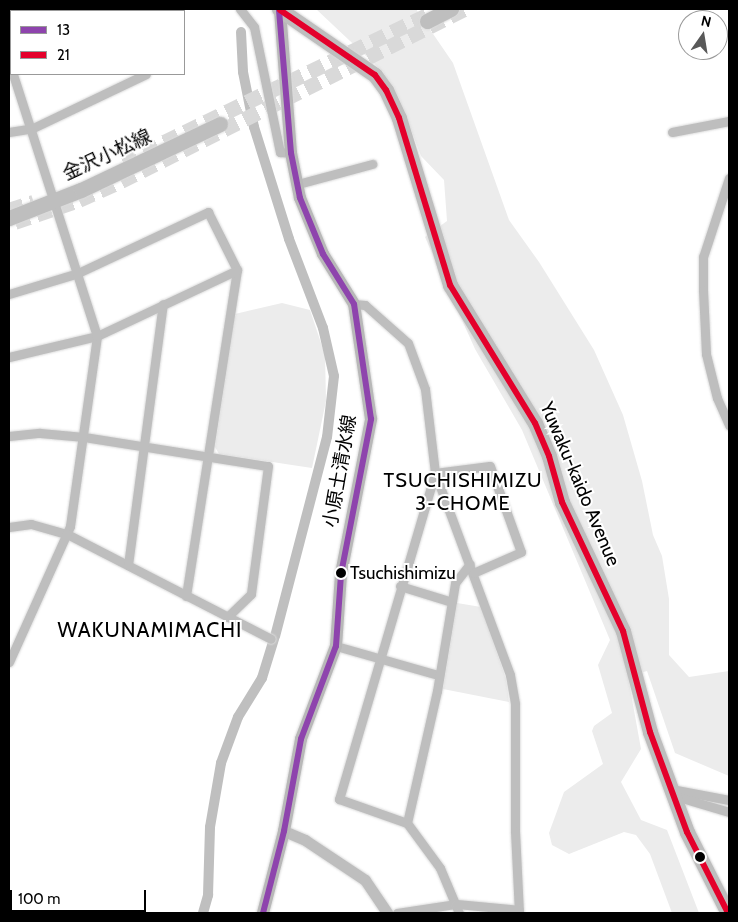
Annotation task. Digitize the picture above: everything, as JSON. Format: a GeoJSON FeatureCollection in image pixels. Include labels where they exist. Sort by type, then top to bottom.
{"type":"FeatureCollection","features":[{"type":"Feature","properties":{"kind":"main road","name":"小原土清水線"},"geometry":{"type":"LineString","coordinates":[[263,913],[284,831],[301,739],[336,646],[341,574],[371,419],[354,304],[310,228],[298,184],[292,153],[280,9]]}},
{"type":"Feature","properties":{"kind":"main road","name":"Yuwaku-kaido Avenue"},"geometry":{"type":"LineString","coordinates":[[280,9],[375,76],[386,90],[398,118],[450,285],[535,423],[549,456],[562,502],[623,631],[650,732],[687,832],[728,913]]}},
{"type":"Feature","properties":{"kind":"main road"},"geometry":{"type":"LineString","coordinates":[[427,22],[451,10]]}},
{"type":"Feature","properties":{"kind":"main road","name":"金沢小松線"},"geometry":{"type":"LineString","coordinates":[[9,218],[54,202],[220,124]]}},
{"type":"Feature","properties":{"kind":"street"},"geometry":{"type":"LineString","coordinates":[[240,9],[254,27],[280,152],[292,153]]}},
{"type":"Feature","properties":{"kind":"street"},"geometry":{"type":"LineString","coordinates":[[9,662],[67,534],[84,437],[97,336],[54,202],[33,128],[13,75]]}},
{"type":"Feature","properties":{"kind":"street"},"geometry":{"type":"LineString","coordinates":[[9,132],[33,128],[144,75]]}},
{"type":"Feature","properties":{"kind":"street"},"geometry":{"type":"LineString","coordinates":[[672,132],[729,121]]}},
{"type":"Feature","properties":{"kind":"street"},"geometry":{"type":"LineString","coordinates":[[298,184],[372,164]]}},
{"type":"Feature","properties":{"kind":"street"},"geometry":{"type":"LineString","coordinates":[[729,178],[703,257],[703,290],[706,354],[717,398],[729,426]]}},
{"type":"Feature","properties":{"kind":"street"},"geometry":{"type":"LineString","coordinates":[[9,294],[78,273],[208,212],[237,270],[186,596]]}},
{"type":"Feature","properties":{"kind":"street"},"geometry":{"type":"LineString","coordinates":[[9,358],[97,336],[237,270]]}},
{"type":"Feature","properties":{"kind":"street"},"geometry":{"type":"LineString","coordinates":[[128,565],[163,304]]}},
{"type":"Feature","properties":{"kind":"street"},"geometry":{"type":"LineString","coordinates":[[354,304],[365,305],[408,343],[425,390],[435,473],[474,573],[510,675],[515,704],[519,912],[458,909],[397,913]]}},
{"type":"Feature","properties":{"kind":"street"},"geometry":{"type":"LineString","coordinates":[[9,436],[40,433],[84,437],[268,466],[251,594],[227,617]]}},
{"type":"Feature","properties":{"kind":"street"},"geometry":{"type":"LineString","coordinates":[[435,473],[490,466],[521,552],[474,573]]}},
{"type":"Feature","properties":{"kind":"street"},"geometry":{"type":"LineString","coordinates":[[435,473],[378,659],[339,799],[407,823],[440,868],[458,909]]}},
{"type":"Feature","properties":{"kind":"street"},"geometry":{"type":"LineString","coordinates":[[9,528],[31,524],[67,534],[271,639]]}},
{"type":"Feature","properties":{"kind":"street"},"geometry":{"type":"LineString","coordinates":[[407,823],[437,691],[438,675],[456,584],[470,564]]}},
{"type":"Feature","properties":{"kind":"street"},"geometry":{"type":"LineString","coordinates":[[400,586],[452,602]]}},
{"type":"Feature","properties":{"kind":"street"},"geometry":{"type":"LineString","coordinates":[[336,646],[438,675]]}},
{"type":"Feature","properties":{"kind":"street"},"geometry":{"type":"LineString","coordinates":[[673,792],[729,800]]}},
{"type":"Feature","properties":{"kind":"street"},"geometry":{"type":"LineString","coordinates":[[673,792],[729,812]]}},
{"type":"Feature","properties":{"kind":"street"},"geometry":{"type":"LineString","coordinates":[[284,831],[305,840],[365,880],[387,913]]}},
{"type":"Feature","properties":{"kind":"shaded area"},"geometry":{"type":"Polygon","coordinates":[[[316,9],[416,9],[453,63],[509,220],[539,262],[594,350],[623,415],[642,481],[653,535],[662,556],[669,599],[669,655],[689,677],[729,671],[729,776],[675,753],[647,671],[628,677],[641,749],[621,782],[641,820],[667,830],[699,913],[672,913],[650,854],[636,835],[624,832],[569,854],[552,845],[549,833],[564,792],[603,764],[592,731],[594,726],[612,713],[598,665],[610,640],[522,430],[475,349],[425,237],[447,221],[444,180],[421,156],[399,98],[383,72],[316,9]]]}},
{"type":"Feature","properties":{"kind":"shaded area"},"geometry":{"type":"Polygon","coordinates":[[[282,303],[310,310],[325,355],[326,401],[312,468],[219,454],[215,447],[235,314],[282,303]]]}},
{"type":"Feature","properties":{"kind":"shaded area"},"geometry":{"type":"Polygon","coordinates":[[[457,603],[481,607],[506,679],[509,702],[443,689],[457,603]]]}},
{"type":"Feature","properties":{"kind":"waterway"},"geometry":{"type":"LineString","coordinates":[[241,32],[243,72],[254,127],[289,239],[323,328],[334,376],[327,437],[275,636]]}},
{"type":"Feature","properties":{"kind":"waterway"},"geometry":{"type":"LineString","coordinates":[[203,913],[208,895],[210,827],[221,763],[238,717],[262,678],[274,639]]}},
{"type":"Feature","properties":{"kind":"tunnel"},"geometry":{"type":"LineString","coordinates":[[15,222],[79,200],[121,181],[465,9]]}},
{"type":"Feature","properties":{"kind":"tunnel"},"geometry":{"type":"LineString","coordinates":[[123,162],[438,10]]}},
{"type":"Feature","properties":{"kind":"tunnel"},"geometry":{"type":"LineString","coordinates":[[9,210],[34,202]]}},
{"type":"Feature","properties":{"kind":"transit line","name":"13"},"geometry":{"type":"LineString","coordinates":[[263,913],[284,831],[301,739],[336,646],[341,574],[371,419],[354,304],[323,254],[300,198],[291,153],[279,9]]}},
{"type":"Feature","properties":{"kind":"transit line","name":"21"},"geometry":{"type":"LineString","coordinates":[[280,10],[375,75],[386,90],[399,118],[450,285],[535,423],[549,456],[562,502],[623,631],[650,732],[687,832],[728,913]]}},
{"type":"Feature","properties":{"kind":"place","name":"Tsuchishimizu"},"geometry":{"type":"Point","coordinates":[341,573]}},
{"type":"Feature","properties":{"kind":"district","name":"TSUCHISHIMIZU 3-CHOME"},"geometry":{"type":"Point","coordinates":[463,492]}},
{"type":"Feature","properties":{"kind":"district","name":"WAKUNAMIMACHI"},"geometry":{"type":"Point","coordinates":[150,630]}}]}
